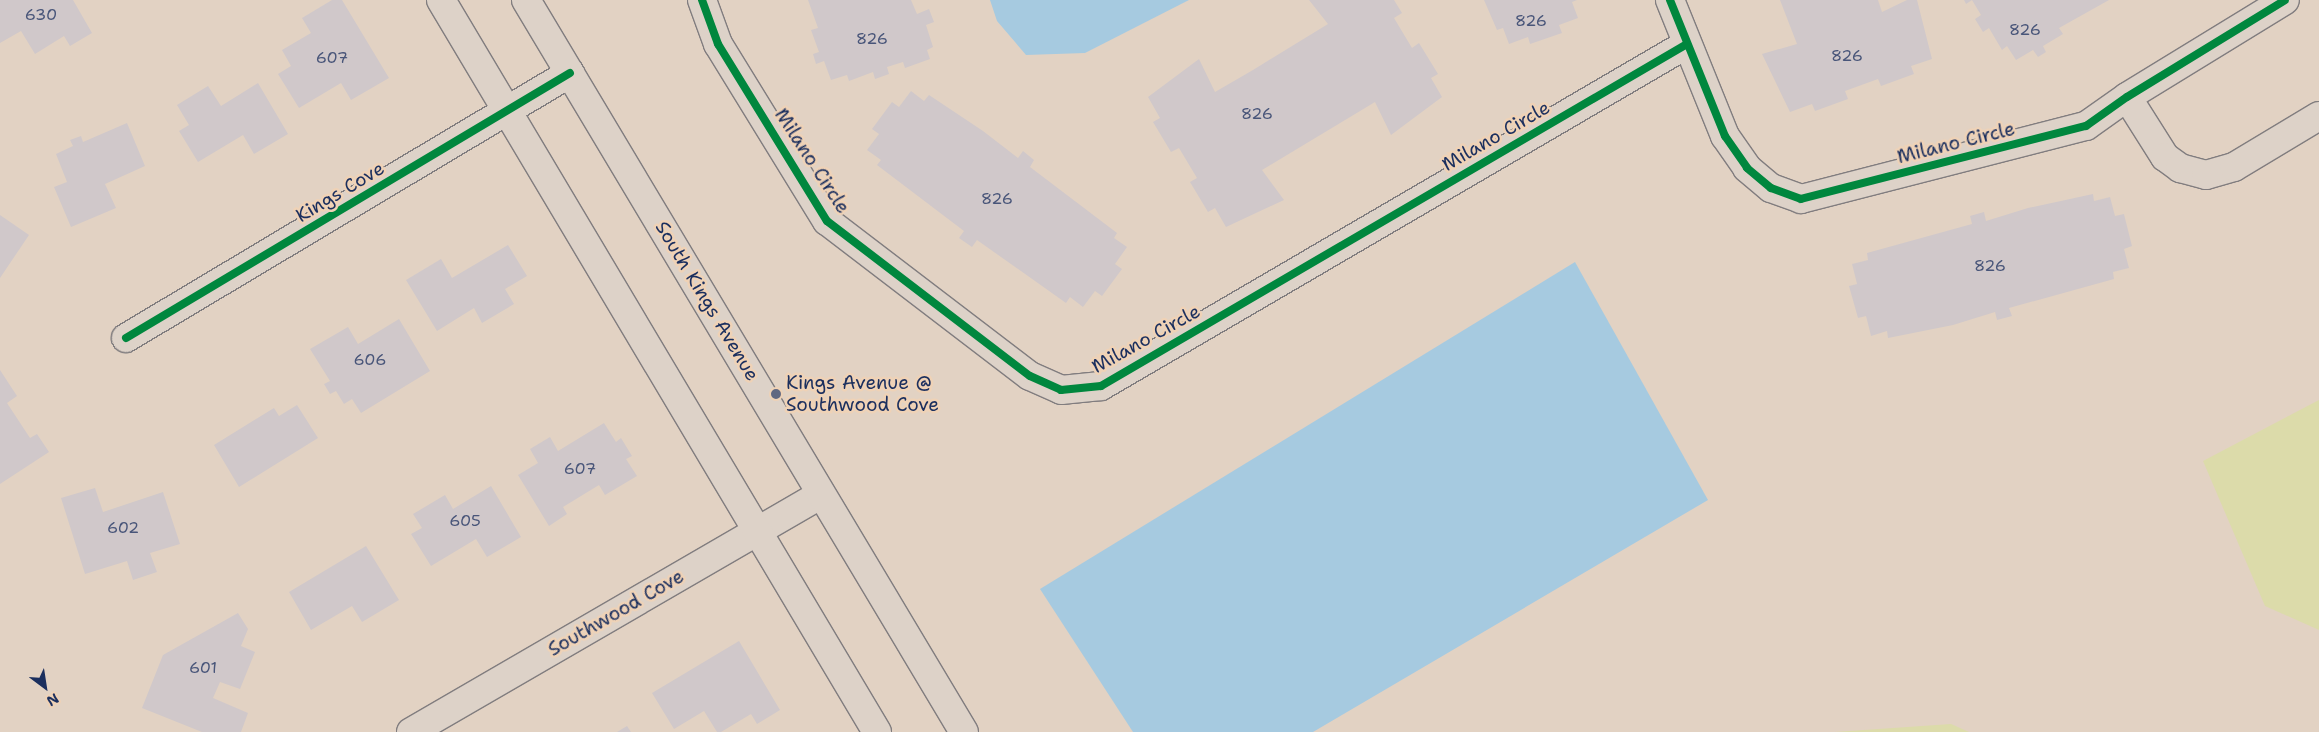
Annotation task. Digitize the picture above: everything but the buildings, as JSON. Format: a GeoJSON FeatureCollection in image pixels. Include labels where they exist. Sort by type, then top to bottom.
{"type":"FeatureCollection","features":[{"type":"Feature","properties":{"kind":"street"},"geometry":{"type":"LineString","coordinates":[[442,0],[877,732]]}},
{"type":"Feature","properties":{"kind":"street","name":"South Kings Avenue"},"geometry":{"type":"LineString","coordinates":[[526,0],[964,732]]}},
{"type":"Feature","properties":{"kind":"street","name":"Milano Circle"},"geometry":{"type":"LineString","coordinates":[[702,0],[718,44],[827,221],[1030,376],[1062,390],[1101,386],[1687,44]]}},
{"type":"Feature","properties":{"kind":"street","name":"Milano Circle"},"geometry":{"type":"LineString","coordinates":[[1670,0],[1725,136],[1747,168],[1771,188],[1801,199],[2086,126],[2127,96],[2285,0]]}},
{"type":"Feature","properties":{"kind":"street","name":"Kings Cove"},"geometry":{"type":"LineString","coordinates":[[126,338],[570,73]]}},
{"type":"Feature","properties":{"kind":"street"},"geometry":{"type":"LineString","coordinates":[[2127,96],[2165,157],[2180,168],[2206,175],[2234,167],[2319,116]]}},
{"type":"Feature","properties":{"kind":"street","name":"Southwood Cove"},"geometry":{"type":"LineString","coordinates":[[411,732],[821,494]]}},
{"type":"Feature","properties":{"kind":"green space"},"geometry":{"type":"Polygon","coordinates":[[[2319,400],[2319,630],[2265,606],[2203,461],[2319,400]]]}},
{"type":"Feature","properties":{"kind":"green space"},"geometry":{"type":"Polygon","coordinates":[[[1951,724],[1969,732],[1835,732],[1951,724]]]}},
{"type":"Feature","properties":{"kind":"water"},"geometry":{"type":"Polygon","coordinates":[[[990,0],[1189,0],[1085,53],[1026,55],[997,21],[990,0]]]}},
{"type":"Feature","properties":{"kind":"water"},"geometry":{"type":"Polygon","coordinates":[[[1575,262],[1708,500],[1313,732],[1133,732],[1040,589],[1575,262]]]}},
{"type":"Feature","properties":{"kind":"cycle path"},"geometry":{"type":"LineString","coordinates":[[702,0],[718,44],[827,221],[1030,376],[1061,390],[1101,386],[1687,44]]}},
{"type":"Feature","properties":{"kind":"cycle path"},"geometry":{"type":"LineString","coordinates":[[1670,0],[1725,136],[1747,168],[1771,188],[1801,199],[2086,126],[2127,97],[2285,0]]}},
{"type":"Feature","properties":{"kind":"cycle path"},"geometry":{"type":"LineString","coordinates":[[126,338],[570,73]]}},
{"type":"Feature","properties":{"kind":"place","name":"Kings Avenue @ Southwood Cove"},"geometry":{"type":"Point","coordinates":[776,394]}}]}
